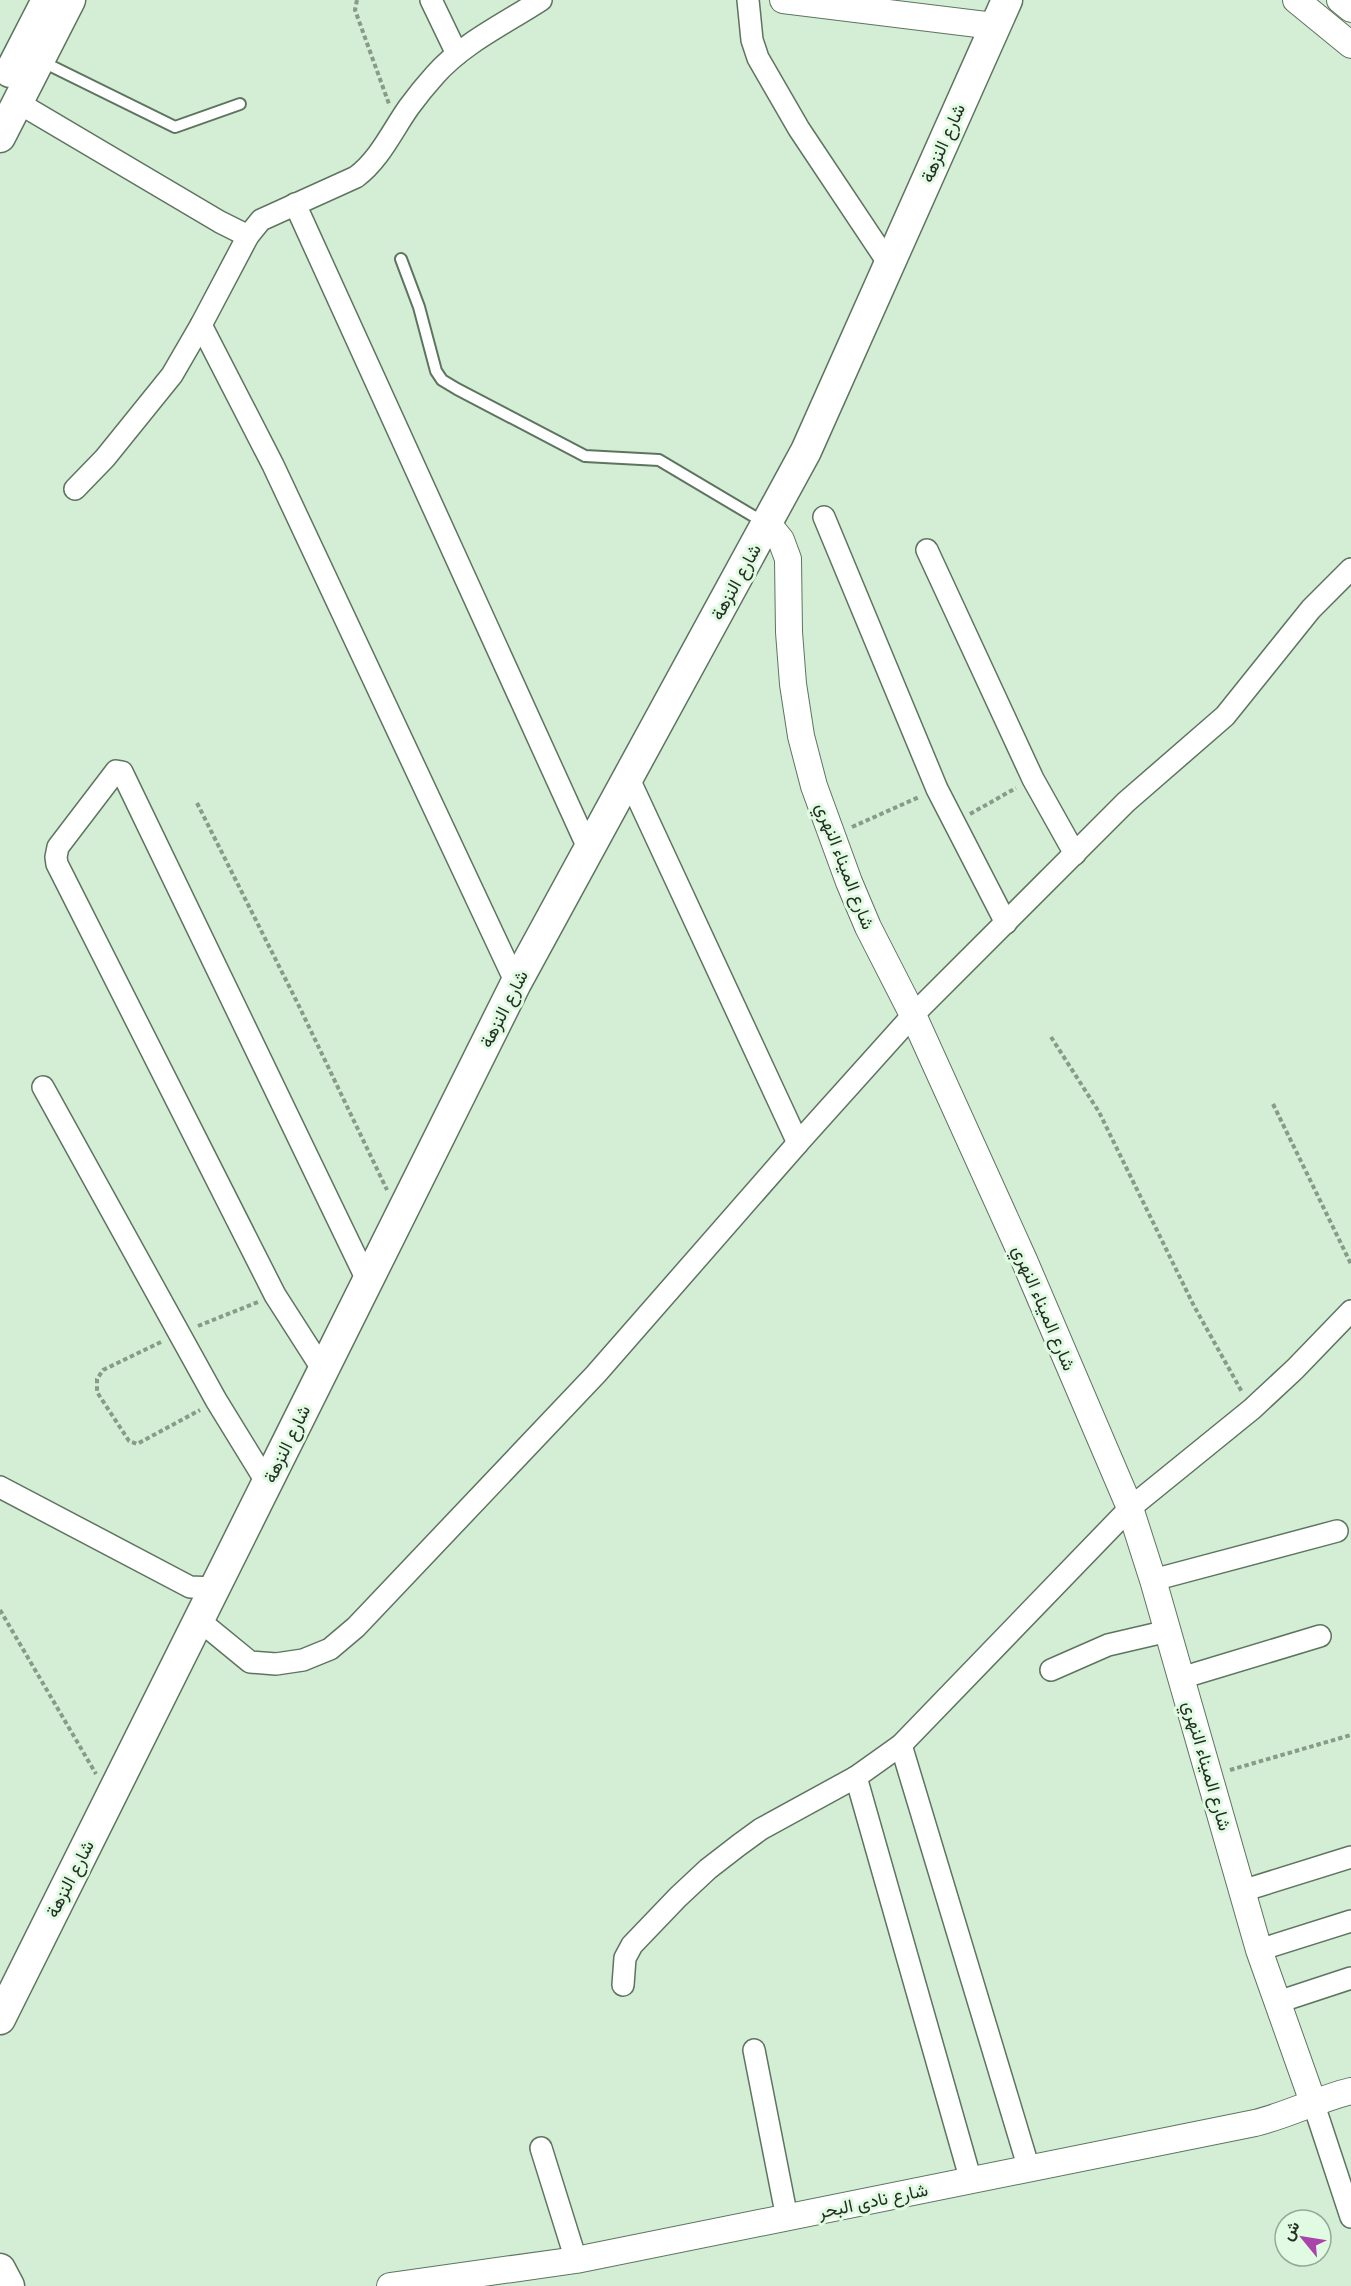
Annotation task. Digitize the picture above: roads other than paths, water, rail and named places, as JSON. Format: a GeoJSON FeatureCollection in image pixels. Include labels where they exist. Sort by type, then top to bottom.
{"type":"FeatureCollection","features":[{"type":"Feature","properties":{"kind":"main road"},"geometry":{"type":"LineString","coordinates":[[0,137],[9,97],[47,0]]}},
{"type":"Feature","properties":{"kind":"main road"},"geometry":{"type":"LineString","coordinates":[[9,97],[39,61],[70,0]]}},
{"type":"Feature","properties":{"kind":"main road","name":"شارع النزهة"},"geometry":{"type":"LineString","coordinates":[[0,2019],[516,983],[806,451],[1001,13]]}},
{"type":"Feature","properties":{"kind":"main road"},"geometry":{"type":"LineString","coordinates":[[0,2269],[9,2286]]}},
{"type":"Feature","properties":{"kind":"street"},"geometry":{"type":"LineString","coordinates":[[431,0],[457,54]]}},
{"type":"Feature","properties":{"kind":"street"},"geometry":{"type":"LineString","coordinates":[[75,489],[105,458],[172,375],[248,236],[261,220],[356,177],[364,171],[423,90],[457,54],[541,0]]}},
{"type":"Feature","properties":{"kind":"street"},"geometry":{"type":"LineString","coordinates":[[748,0],[752,40],[758,58],[799,129],[890,264]]}},
{"type":"Feature","properties":{"kind":"street"},"geometry":{"type":"LineString","coordinates":[[783,0],[1001,13]]}},
{"type":"Feature","properties":{"kind":"street"},"geometry":{"type":"LineString","coordinates":[[1296,0],[1351,45]]}},
{"type":"Feature","properties":{"kind":"street"},"geometry":{"type":"LineString","coordinates":[[1340,0],[1351,9]]}},
{"type":"Feature","properties":{"kind":"street"},"geometry":{"type":"LineString","coordinates":[[9,97],[220,222],[248,236]]}},
{"type":"Feature","properties":{"kind":"street"},"geometry":{"type":"LineString","coordinates":[[295,204],[589,850]]}},
{"type":"Feature","properties":{"kind":"street"},"geometry":{"type":"LineString","coordinates":[[201,325],[273,465],[516,983]]}},
{"type":"Feature","properties":{"kind":"street"},"geometry":{"type":"LineString","coordinates":[[824,516],[937,789],[1006,923]]}},
{"type":"Feature","properties":{"kind":"street","name":"شارع الميناء النهري"},"geometry":{"type":"LineString","coordinates":[[768,524],[781,540],[788,559],[789,632],[793,684],[801,736],[832,835],[868,927],[913,1015],[1024,1260],[1130,1508],[1182,1678],[1259,1950],[1314,2105]]}},
{"type":"Feature","properties":{"kind":"street"},"geometry":{"type":"LineString","coordinates":[[927,550],[1033,779],[1075,854]]}},
{"type":"Feature","properties":{"kind":"street"},"geometry":{"type":"LineString","coordinates":[[200,1621],[250,1662],[276,1664],[294,1661],[330,1649],[356,1627],[596,1374],[913,1015],[1126,802],[1225,716],[1311,609],[1351,569]]}},
{"type":"Feature","properties":{"kind":"street"},"geometry":{"type":"LineString","coordinates":[[323,1370],[275,1295],[57,864],[58,847],[116,771],[122,772],[368,1282]]}},
{"type":"Feature","properties":{"kind":"street"},"geometry":{"type":"LineString","coordinates":[[628,777],[798,1143]]}},
{"type":"Feature","properties":{"kind":"street"},"geometry":{"type":"LineString","coordinates":[[43,1087],[216,1400],[267,1483]]}},
{"type":"Feature","properties":{"kind":"street"},"geometry":{"type":"LineString","coordinates":[[623,1985],[625,1958],[632,1945],[708,1869],[761,1829],[856,1777],[901,1745],[1130,1508],[1252,1409],[1295,1369],[1351,1311]]}},
{"type":"Feature","properties":{"kind":"street"},"geometry":{"type":"LineString","coordinates":[[0,1487],[190,1587],[215,1588]]}},
{"type":"Feature","properties":{"kind":"street"},"geometry":{"type":"LineString","coordinates":[[1153,1580],[1337,1531]]}},
{"type":"Feature","properties":{"kind":"street"},"geometry":{"type":"LineString","coordinates":[[1051,1670],[1108,1645],[1168,1631]]}},
{"type":"Feature","properties":{"kind":"street"},"geometry":{"type":"LineString","coordinates":[[1182,1678],[1320,1636]]}},
{"type":"Feature","properties":{"kind":"street"},"geometry":{"type":"LineString","coordinates":[[901,1745],[1029,2169]]}},
{"type":"Feature","properties":{"kind":"street"},"geometry":{"type":"LineString","coordinates":[[856,1777],[971,2181]]}},
{"type":"Feature","properties":{"kind":"street"},"geometry":{"type":"LineString","coordinates":[[1242,1890],[1351,1857]]}},
{"type":"Feature","properties":{"kind":"street"},"geometry":{"type":"LineString","coordinates":[[1259,1950],[1351,1921]]}},
{"type":"Feature","properties":{"kind":"street"},"geometry":{"type":"LineString","coordinates":[[1278,2002],[1351,1978]]}},
{"type":"Feature","properties":{"kind":"street"},"geometry":{"type":"LineString","coordinates":[[754,2050],[787,2218]]}},
{"type":"Feature","properties":{"kind":"street","name":"شارع نادى البحر"},"geometry":{"type":"LineString","coordinates":[[390,2286],[576,2260],[971,2181],[1281,2117],[1351,2091]]}},
{"type":"Feature","properties":{"kind":"street"},"geometry":{"type":"LineString","coordinates":[[1314,2105],[1351,2217]]}},
{"type":"Feature","properties":{"kind":"street"},"geometry":{"type":"LineString","coordinates":[[541,2148],[576,2260]]}},
{"type":"Feature","properties":{"kind":"lane"},"geometry":{"type":"LineString","coordinates":[[39,61],[175,127],[240,104]]}},
{"type":"Feature","properties":{"kind":"lane"},"geometry":{"type":"LineString","coordinates":[[401,259],[420,308],[436,371],[442,380],[585,456],[659,460],[768,524]]}}]}
